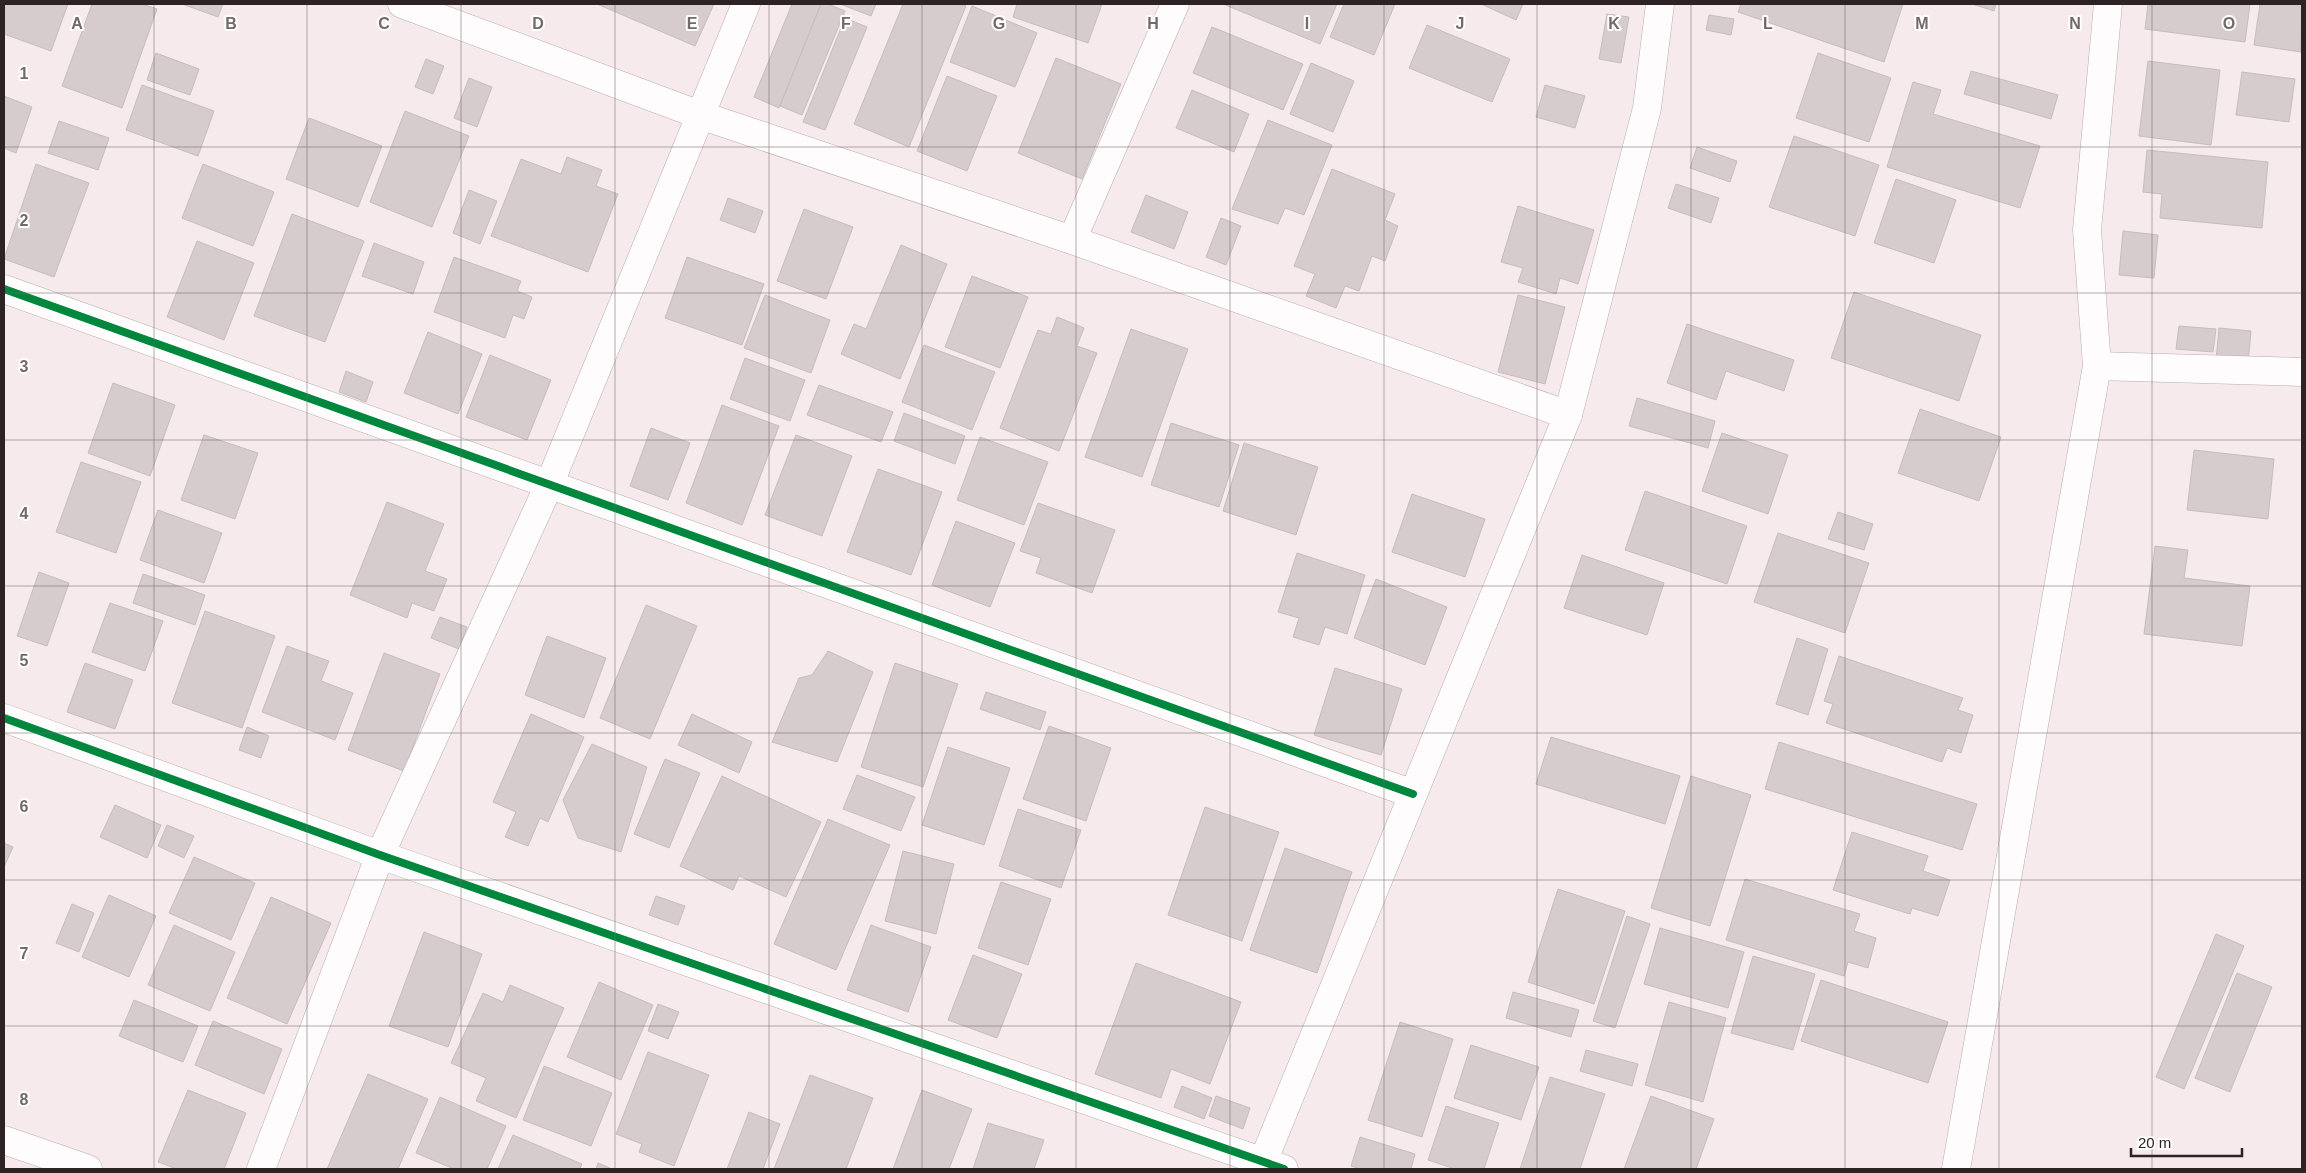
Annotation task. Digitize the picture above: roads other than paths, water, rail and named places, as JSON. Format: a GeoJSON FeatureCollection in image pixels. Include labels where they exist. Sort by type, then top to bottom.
{"type":"FeatureCollection","features":[{"type":"Feature","properties":{"kind":"street"},"geometry":{"type":"LineString","coordinates":[[402,4],[449,11],[700,115],[1072,240],[1568,415]]}},
{"type":"Feature","properties":{"kind":"street"},"geometry":{"type":"LineString","coordinates":[[261,1169],[380,855],[549,485],[746,4]]}},
{"type":"Feature","properties":{"kind":"street"},"geometry":{"type":"LineString","coordinates":[[1072,240],[1175,4]]}},
{"type":"Feature","properties":{"kind":"street"},"geometry":{"type":"LineString","coordinates":[[4,718],[380,855],[1269,1167],[1413,794],[1568,415],[1647,108],[1660,4]]}},
{"type":"Feature","properties":{"kind":"street"},"geometry":{"type":"LineString","coordinates":[[1956,1169],[2097,366],[2087,230],[2108,4]]}},
{"type":"Feature","properties":{"kind":"street"},"geometry":{"type":"LineString","coordinates":[[4,290],[1413,794]]}},
{"type":"Feature","properties":{"kind":"street"},"geometry":{"type":"LineString","coordinates":[[2097,366],[2302,372]]}},
{"type":"Feature","properties":{"kind":"street"},"geometry":{"type":"LineString","coordinates":[[4,1140],[88,1169]]}}]}
